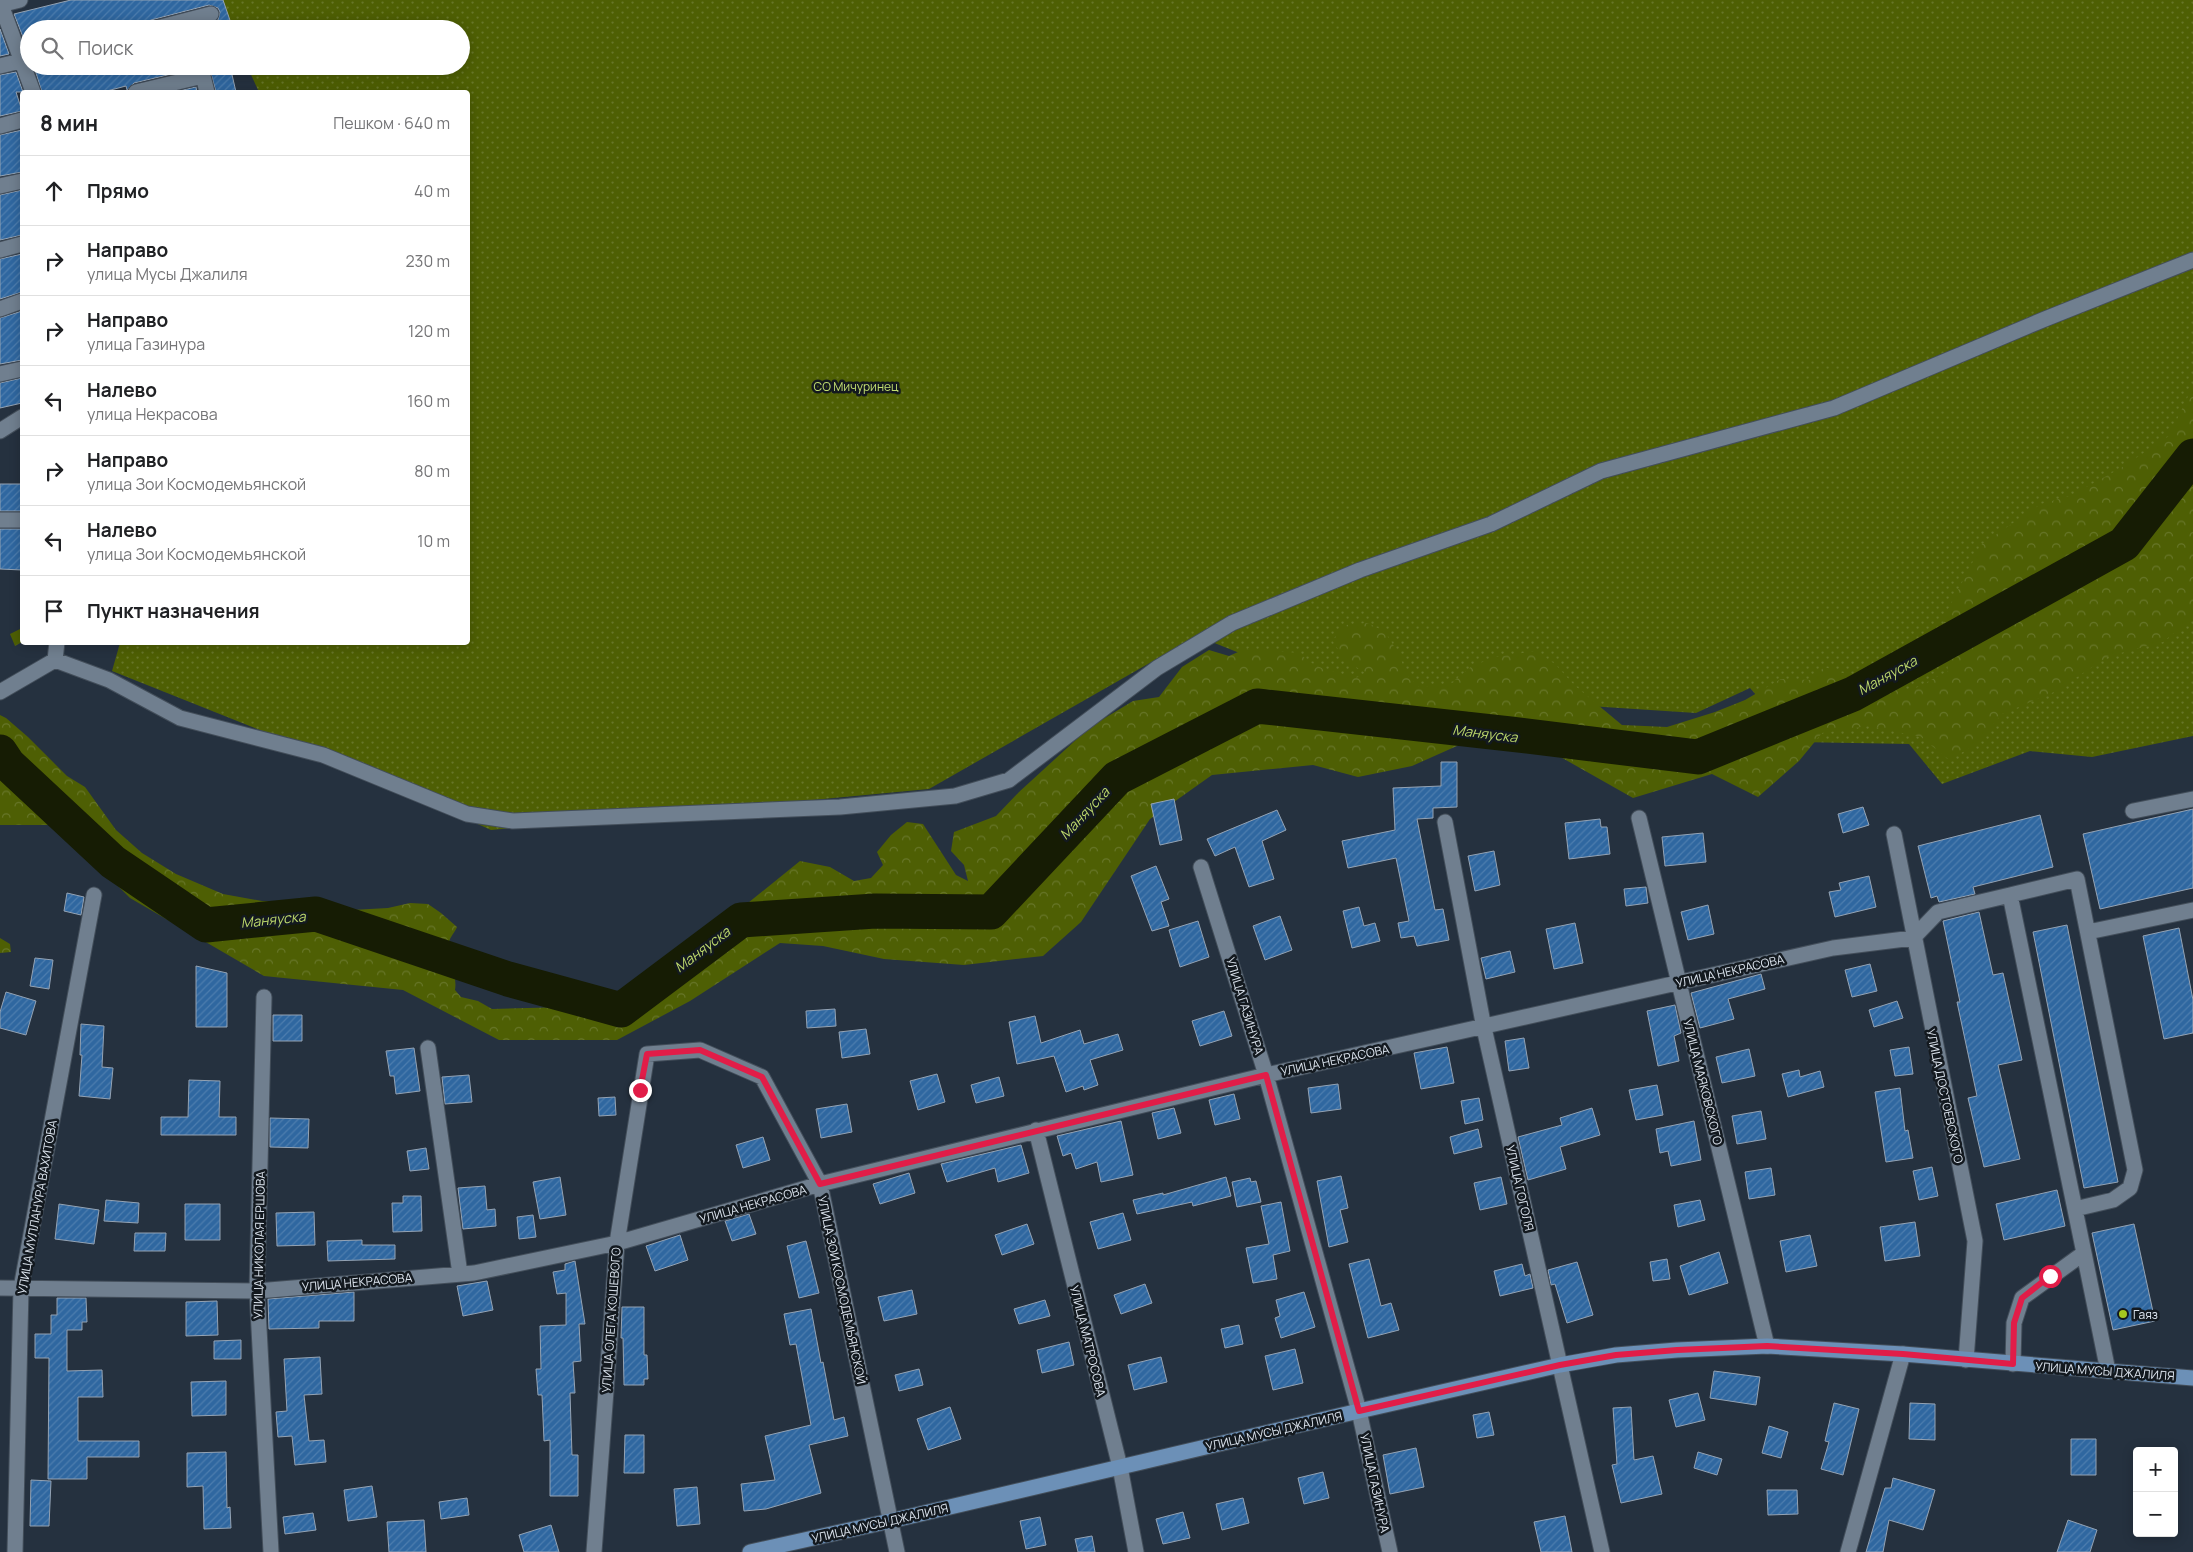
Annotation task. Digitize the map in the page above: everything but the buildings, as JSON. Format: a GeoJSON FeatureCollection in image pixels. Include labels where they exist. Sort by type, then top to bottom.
{"type":"FeatureCollection","features":[{"type":"Feature","properties":{"kind":"main road","name":"УЛИЦА МУСЫ ДЖАЛИЛЯ"},"geometry":{"type":"LineString","coordinates":[[750,1552],[1560,1365],[1624,1354],[1767,1346],[1903,1354],[2193,1378]]}},
{"type":"Feature","properties":{"kind":"street"},"geometry":{"type":"LineString","coordinates":[[20,0],[0,4],[20,49]]}},
{"type":"Feature","properties":{"kind":"street"},"geometry":{"type":"LineString","coordinates":[[188,20],[211,14]]}},
{"type":"Feature","properties":{"kind":"street"},"geometry":{"type":"LineString","coordinates":[[0,66],[20,61]]}},
{"type":"Feature","properties":{"kind":"street"},"geometry":{"type":"LineString","coordinates":[[29,75],[32,90]]}},
{"type":"Feature","properties":{"kind":"street"},"geometry":{"type":"LineString","coordinates":[[144,90],[203,76],[206,90]]}},
{"type":"Feature","properties":{"kind":"street"},"geometry":{"type":"LineString","coordinates":[[0,126],[20,121]]}},
{"type":"Feature","properties":{"kind":"street"},"geometry":{"type":"LineString","coordinates":[[0,186],[20,181]]}},
{"type":"Feature","properties":{"kind":"street"},"geometry":{"type":"LineString","coordinates":[[0,250],[20,245]]}},
{"type":"Feature","properties":{"kind":"street"},"geometry":{"type":"LineString","coordinates":[[55,660],[109,680],[180,718],[323,755],[467,814],[523,821],[840,807],[955,796],[1009,780],[1157,668],[1232,623],[1360,570],[1491,524],[1601,471],[1834,408],[2045,319],[2193,260]]}},
{"type":"Feature","properties":{"kind":"street"},"geometry":{"type":"LineString","coordinates":[[0,308],[20,303]]}},
{"type":"Feature","properties":{"kind":"street"},"geometry":{"type":"LineString","coordinates":[[0,374],[20,369]]}},
{"type":"Feature","properties":{"kind":"street"},"geometry":{"type":"LineString","coordinates":[[0,431],[20,418]]}},
{"type":"Feature","properties":{"kind":"street"},"geometry":{"type":"LineString","coordinates":[[0,520],[20,520]]}},
{"type":"Feature","properties":{"kind":"street"},"geometry":{"type":"LineString","coordinates":[[55,660],[57,645]]}},
{"type":"Feature","properties":{"kind":"street"},"geometry":{"type":"LineString","coordinates":[[0,692],[55,660]]}},
{"type":"Feature","properties":{"kind":"street"},"geometry":{"type":"LineString","coordinates":[[2133,810],[2193,799]]}},
{"type":"Feature","properties":{"kind":"street","name":"УЛИЦА МАЯКОВСКОГО"},"geometry":{"type":"LineString","coordinates":[[1639,818],[1767,1346]]}},
{"type":"Feature","properties":{"kind":"street","name":"УЛИЦА ГОГОЛЯ"},"geometry":{"type":"LineString","coordinates":[[1445,822],[1484,1028],[1602,1552]]}},
{"type":"Feature","properties":{"kind":"street","name":"УЛИЦА ДОСТОЕВСКОГО"},"geometry":{"type":"LineString","coordinates":[[1894,834],[1913,938],[1975,1241],[1966,1360]]}},
{"type":"Feature","properties":{"kind":"street","name":"УЛИЦА ГАЗИНУРА"},"geometry":{"type":"LineString","coordinates":[[1201,867],[1266,1075],[1359,1411],[1390,1552]]}},
{"type":"Feature","properties":{"kind":"street"},"geometry":{"type":"LineString","coordinates":[[1913,938],[1938,912],[2077,879],[2135,1170],[2130,1188],[2113,1200],[2075,1209]]}},
{"type":"Feature","properties":{"kind":"street","name":"УЛИЦА МУЛЛАНУРА ВАХИТОВА"},"geometry":{"type":"LineString","coordinates":[[15,1552],[21,1288],[94,894]]}},
{"type":"Feature","properties":{"kind":"street"},"geometry":{"type":"LineString","coordinates":[[2010,895],[2108,1371]]}},
{"type":"Feature","properties":{"kind":"street"},"geometry":{"type":"LineString","coordinates":[[2088,932],[2193,910]]}},
{"type":"Feature","properties":{"kind":"street","name":"УЛИЦА НЕКРАСОВА"},"geometry":{"type":"LineString","coordinates":[[0,1288],[256,1291],[460,1274],[617,1243],[820,1184],[1266,1075],[1484,1028],[1833,948],[1913,938]]}},
{"type":"Feature","properties":{"kind":"street","name":"УЛИЦА НИКОЛАЯ ЕРШОВА"},"geometry":{"type":"LineString","coordinates":[[264,997],[256,1291],[271,1552]]}},
{"type":"Feature","properties":{"kind":"street"},"geometry":{"type":"LineString","coordinates":[[428,1048],[460,1274]]}},
{"type":"Feature","properties":{"kind":"street","name":"УЛИЦА ЗОИ КОСМОДЕМЬЯНСКОЙ"},"geometry":{"type":"LineString","coordinates":[[640,1090],[647,1054],[700,1050],[762,1077],[820,1184],[898,1552]]}},
{"type":"Feature","properties":{"kind":"street","name":"УЛИЦА ОЛЕГА КОШЕВОГО"},"geometry":{"type":"LineString","coordinates":[[594,1552],[617,1243],[640,1090]]}},
{"type":"Feature","properties":{"kind":"street","name":"УЛИЦА МАТРОСОВА"},"geometry":{"type":"LineString","coordinates":[[1036,1130],[1120,1467],[1136,1552]]}},
{"type":"Feature","properties":{"kind":"street"},"geometry":{"type":"LineString","coordinates":[[2013,1364],[2014,1323],[2022,1298],[2084,1252]]}},
{"type":"Feature","properties":{"kind":"street"},"geometry":{"type":"LineString","coordinates":[[1848,1552],[1903,1354]]}},
{"type":"Feature","properties":{"kind":"green space","name":"СО Мичуринец"},"geometry":{"type":"Polygon","coordinates":[[[220,0],[2193,0],[2193,736],[2092,757],[2030,751],[1942,784],[1909,744],[1797,742],[1750,688],[1696,713],[1329,689],[1197,636],[929,789],[491,830],[347,765],[112,671],[119,645],[470,645],[470,90],[258,90],[251,75],[470,75],[470,20],[228,20],[220,0]]]}},
{"type":"Feature","properties":{"kind":"green space"},"geometry":{"type":"Polygon","coordinates":[[[2193,386],[2193,617],[2163,642],[2109,656],[2054,692],[2002,714],[1975,745],[1949,760],[1921,737],[1868,726],[1822,733],[1799,761],[1758,797],[1712,774],[1633,798],[1504,725],[1412,766],[1358,777],[1313,765],[1212,775],[1150,819],[1081,922],[1043,956],[964,965],[884,959],[823,946],[780,943],[690,1001],[617,1040],[499,1040],[403,990],[264,976],[130,898],[57,825],[0,825],[0,715],[28,737],[67,776],[85,787],[116,830],[142,853],[176,874],[223,894],[262,901],[303,901],[352,910],[388,908],[410,903],[428,904],[457,927],[448,947],[455,977],[455,990],[461,997],[478,1001],[492,1009],[567,1007],[584,1009],[621,997],[654,979],[800,861],[830,867],[854,881],[871,878],[883,865],[877,852],[891,835],[907,822],[923,824],[956,875],[968,881],[964,865],[951,851],[954,832],[996,816],[1019,792],[1090,727],[1133,701],[1159,697],[1182,667],[1209,650],[1229,656],[1247,648],[1298,653],[1316,666],[1355,678],[1367,674],[1345,660],[1332,640],[1346,625],[1368,623],[1385,632],[1397,651],[1408,676],[1419,687],[1450,684],[1472,666],[1496,657],[1535,651],[1555,664],[1574,685],[1622,725],[1667,727],[1715,712],[1745,700],[1781,679],[1811,680],[1824,667],[1855,677],[1912,690],[1948,671],[1943,619],[1982,544],[2041,504],[2070,496],[2121,468],[2169,436],[2193,386]]]}},
{"type":"Feature","properties":{"kind":"green space"},"geometry":{"type":"Polygon","coordinates":[[[20,629],[20,643],[15,646],[10,634],[20,629]]]}},
{"type":"Feature","properties":{"kind":"green space"},"geometry":{"type":"Polygon","coordinates":[[[0,938],[10,944],[11,952],[0,953],[0,938]]]}},
{"type":"Feature","properties":{"kind":"waterway","name":"Маняуска"},"geometry":{"type":"LineString","coordinates":[[0,752],[8,764],[113,862],[206,925],[316,914],[508,979],[621,1010],[741,920],[875,911],[991,912],[1117,778],[1257,706],[1698,757],[1853,694],[2124,544],[2193,456]]}},
{"type":"Feature","properties":{"kind":"place","name":"Гаяз"},"geometry":{"type":"Point","coordinates":[2123,1314]}},
{"type":"Feature","properties":{"kind":"route"},"geometry":{"type":"LineString","coordinates":[[640,1090],[647,1054],[700,1050],[762,1077],[820,1184],[1266,1075],[1359,1411],[1560,1365],[1616,1355],[1677,1350],[1767,1346],[1903,1354],[2013,1364],[2014,1323],[2022,1298],[2050,1276]]}}]}
